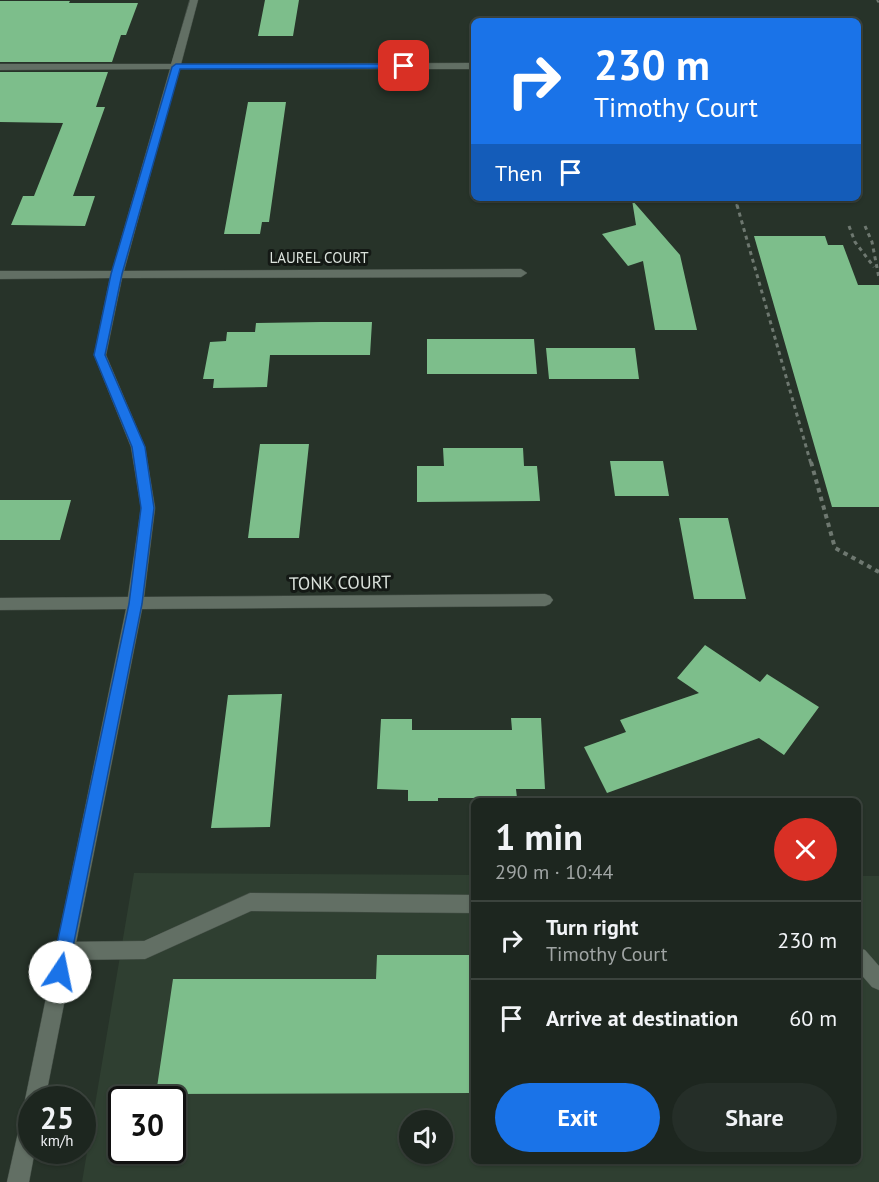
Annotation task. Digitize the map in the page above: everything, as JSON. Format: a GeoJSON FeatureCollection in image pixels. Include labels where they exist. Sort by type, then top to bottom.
{"type":"FeatureCollection","features":[{"type":"Feature","properties":{"kind":"street"},"geometry":{"type":"LineString","coordinates":[[37,1086],[135,604],[148,508],[138,447],[100,355],[117,274],[194,0]]}},
{"type":"Feature","properties":{"kind":"street"},"geometry":{"type":"LineString","coordinates":[[0,67],[471,66]]}},
{"type":"Feature","properties":{"kind":"street","name":"LAUREL COURT"},"geometry":{"type":"LineString","coordinates":[[0,275],[521,273]]}},
{"type":"Feature","properties":{"kind":"street","name":"TONK COURT"},"geometry":{"type":"LineString","coordinates":[[0,604],[544,600]]}},
{"type":"Feature","properties":{"kind":"street"},"geometry":{"type":"LineString","coordinates":[[64,951],[145,950],[250,902],[471,904]]}},
{"type":"Feature","properties":{"kind":"street"},"geometry":{"type":"LineString","coordinates":[[861,960],[879,980]]}},
{"type":"Feature","properties":{"kind":"street"},"geometry":{"type":"LineString","coordinates":[[18,1182],[22,1164]]}},
{"type":"Feature","properties":{"kind":"path"},"geometry":{"type":"LineString","coordinates":[[738,201],[736,202],[836,548],[879,572]]}},
{"type":"Feature","properties":{"kind":"path"},"geometry":{"type":"LineString","coordinates":[[849,226],[855,242],[878,265]]}},
{"type":"Feature","properties":{"kind":"path"},"geometry":{"type":"LineString","coordinates":[[865,226],[872,242],[879,278]]}},
{"type":"Feature","properties":{"kind":"shaded area"},"geometry":{"type":"Polygon","coordinates":[[[134,873],[471,875],[471,1164],[861,1164],[861,876],[879,876],[879,1182],[82,1182],[85,1164],[96,1164],[96,1099],[134,873]]]}},
{"type":"Feature","properties":{"kind":"building"},"geometry":{"type":"Polygon","coordinates":[[[265,0],[299,0],[293,36],[258,36],[265,0]]]}},
{"type":"Feature","properties":{"kind":"building"},"geometry":{"type":"Polygon","coordinates":[[[0,1],[138,3],[126,35],[121,35],[112,62],[0,62],[0,1]]]}},
{"type":"Feature","properties":{"kind":"building"},"geometry":{"type":"Polygon","coordinates":[[[0,72],[108,72],[96,107],[105,107],[73,196],[95,196],[85,226],[11,225],[23,196],[34,196],[63,123],[0,122],[0,72]]]}},
{"type":"Feature","properties":{"kind":"building"},"geometry":{"type":"Polygon","coordinates":[[[248,102],[286,102],[269,222],[262,222],[260,234],[224,234],[248,102]]]}},
{"type":"Feature","properties":{"kind":"building"},"geometry":{"type":"Polygon","coordinates":[[[632,201],[680,255],[697,330],[655,330],[643,261],[628,266],[602,234],[636,225],[632,201]]]}},
{"type":"Feature","properties":{"kind":"building"},"geometry":{"type":"Polygon","coordinates":[[[754,236],[825,236],[828,245],[843,245],[858,285],[879,285],[879,507],[832,507],[754,236]]]}},
{"type":"Feature","properties":{"kind":"building"},"geometry":{"type":"Polygon","coordinates":[[[372,322],[370,355],[270,355],[267,387],[213,388],[214,379],[203,379],[210,342],[226,341],[227,332],[255,332],[256,323],[372,322]]]}},
{"type":"Feature","properties":{"kind":"building"},"geometry":{"type":"Polygon","coordinates":[[[427,339],[534,339],[537,374],[427,374],[427,339]]]}},
{"type":"Feature","properties":{"kind":"building"},"geometry":{"type":"Polygon","coordinates":[[[546,348],[635,348],[639,379],[549,379],[546,348]]]}},
{"type":"Feature","properties":{"kind":"building"},"geometry":{"type":"Polygon","coordinates":[[[260,444],[309,444],[299,538],[248,538],[260,444]]]}},
{"type":"Feature","properties":{"kind":"building"},"geometry":{"type":"Polygon","coordinates":[[[443,448],[523,448],[524,466],[537,466],[540,501],[417,502],[417,466],[444,466],[443,448]]]}},
{"type":"Feature","properties":{"kind":"building"},"geometry":{"type":"Polygon","coordinates":[[[610,461],[663,461],[669,496],[615,496],[610,461]]]}},
{"type":"Feature","properties":{"kind":"building"},"geometry":{"type":"Polygon","coordinates":[[[0,500],[71,500],[60,540],[0,540],[0,500]]]}},
{"type":"Feature","properties":{"kind":"building"},"geometry":{"type":"Polygon","coordinates":[[[679,518],[728,518],[746,599],[694,599],[679,518]]]}},
{"type":"Feature","properties":{"kind":"building"},"geometry":{"type":"Polygon","coordinates":[[[705,645],[760,682],[767,674],[819,707],[784,755],[759,738],[607,793],[584,747],[626,732],[620,720],[699,693],[677,678],[705,645]]]}},
{"type":"Feature","properties":{"kind":"building"},"geometry":{"type":"Polygon","coordinates":[[[282,694],[270,827],[211,828],[228,695],[282,694]]]}},
{"type":"Feature","properties":{"kind":"building"},"geometry":{"type":"Polygon","coordinates":[[[511,718],[541,718],[545,789],[516,789],[517,798],[438,798],[438,801],[408,801],[408,790],[377,789],[381,719],[412,719],[412,730],[512,730],[511,718]]]}},
{"type":"Feature","properties":{"kind":"building"},"geometry":{"type":"Polygon","coordinates":[[[377,955],[471,955],[471,1093],[186,1094],[186,1086],[157,1086],[173,979],[376,979],[377,955]]]}},
{"type":"Feature","properties":{"kind":"route"},"geometry":{"type":"LineString","coordinates":[[60,972],[135,604],[148,508],[138,447],[100,355],[117,274],[176,67],[404,66]]}}]}
